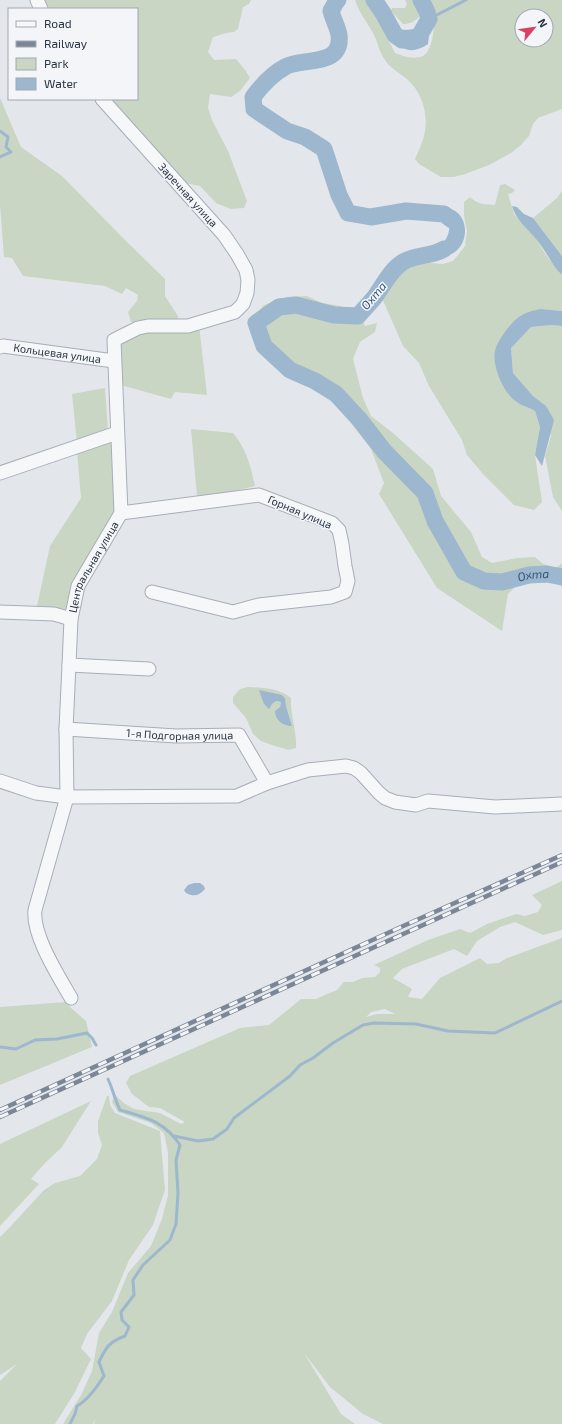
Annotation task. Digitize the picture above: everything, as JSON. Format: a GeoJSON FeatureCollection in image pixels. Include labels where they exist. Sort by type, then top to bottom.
{"type":"FeatureCollection","features":[{"type":"Feature","properties":{"kind":"street","name":"Заречная улица"},"geometry":{"type":"LineString","coordinates":[[103,100],[224,235],[238,254],[246,270],[248,280],[247,293],[243,304],[235,312],[188,326],[148,326],[138,328],[114,340]]}},
{"type":"Feature","properties":{"kind":"street","name":"Центральная улица"},"geometry":{"type":"LineString","coordinates":[[71,998],[47,956],[34,918],[67,797],[66,729],[71,619],[78,586],[121,513],[114,340]]}},
{"type":"Feature","properties":{"kind":"street","name":"Кольцевая улица"},"geometry":{"type":"LineString","coordinates":[[0,347],[3,346],[114,361]]}},
{"type":"Feature","properties":{"kind":"street"},"geometry":{"type":"LineString","coordinates":[[0,473],[117,433]]}},
{"type":"Feature","properties":{"kind":"street","name":"Горная улица"},"geometry":{"type":"LineString","coordinates":[[121,513],[259,495],[332,523],[339,530],[348,582],[345,592],[331,597],[259,605],[232,612],[152,592]]}},
{"type":"Feature","properties":{"kind":"street"},"geometry":{"type":"LineString","coordinates":[[0,612],[54,614],[71,619]]}},
{"type":"Feature","properties":{"kind":"street"},"geometry":{"type":"LineString","coordinates":[[69,665],[149,669]]}},
{"type":"Feature","properties":{"kind":"street","name":"1-я Подгорная улица"},"geometry":{"type":"LineString","coordinates":[[66,729],[176,736],[239,735],[267,783]]}},
{"type":"Feature","properties":{"kind":"street"},"geometry":{"type":"LineString","coordinates":[[0,781],[36,793],[67,797],[237,796],[267,783],[308,770],[346,766],[354,768],[361,773],[378,793],[395,802],[416,805],[428,801],[495,807],[562,804]]}},
{"type":"Feature","properties":{"kind":"green space"},"geometry":{"type":"Polygon","coordinates":[[[44,0],[251,0],[249,4],[243,7],[238,29],[234,32],[213,37],[208,52],[214,60],[236,59],[250,78],[240,91],[231,97],[210,94],[208,108],[212,120],[228,151],[247,201],[244,208],[231,209],[216,203],[200,186],[181,182],[111,100],[138,100],[138,8],[47,8],[44,0]]]}},
{"type":"Feature","properties":{"kind":"green space"},"geometry":{"type":"Polygon","coordinates":[[[355,0],[368,0],[374,8],[377,18],[395,53],[416,58],[423,56],[426,53],[431,43],[434,30],[433,18],[425,0],[562,0],[562,109],[538,118],[533,124],[529,136],[511,153],[489,165],[465,174],[454,177],[441,177],[419,164],[415,159],[424,136],[426,121],[424,106],[418,92],[408,80],[387,63],[381,54],[374,35],[361,14],[355,0]]]}},
{"type":"Feature","properties":{"kind":"green space"},"geometry":{"type":"Polygon","coordinates":[[[405,0],[413,0],[418,10],[419,17],[408,24],[403,24],[391,10],[392,8],[405,8],[407,4],[405,0]]]}},
{"type":"Feature","properties":{"kind":"green space"},"geometry":{"type":"Polygon","coordinates":[[[0,98],[21,147],[62,176],[165,279],[165,296],[178,316],[178,322],[175,325],[131,322],[128,312],[137,301],[138,295],[126,288],[122,294],[105,286],[23,276],[12,258],[4,257],[0,205],[0,157],[11,152],[7,147],[8,137],[1,132],[0,128],[0,98]]]}},
{"type":"Feature","properties":{"kind":"green space"},"geometry":{"type":"Polygon","coordinates":[[[0,133],[7,138],[5,148],[9,152],[0,156],[0,133]]]}},
{"type":"Feature","properties":{"kind":"green space"},"geometry":{"type":"Polygon","coordinates":[[[505,184],[515,190],[508,194],[514,214],[537,240],[548,258],[562,275],[562,311],[541,309],[501,338],[522,405],[535,411],[540,427],[535,455],[542,502],[534,510],[514,505],[483,474],[467,455],[462,440],[429,386],[419,363],[403,346],[382,298],[389,281],[406,268],[415,264],[443,264],[453,261],[465,246],[467,231],[464,216],[464,202],[470,197],[479,203],[495,205],[500,185],[505,184]]]}},
{"type":"Feature","properties":{"kind":"green space"},"geometry":{"type":"Polygon","coordinates":[[[562,191],[562,256],[533,218],[557,198],[562,191]]]}},
{"type":"Feature","properties":{"kind":"green space"},"geometry":{"type":"Polygon","coordinates":[[[307,296],[322,303],[341,306],[362,318],[365,326],[377,323],[375,332],[360,342],[353,359],[363,398],[371,416],[393,433],[433,469],[441,496],[471,532],[482,557],[492,563],[517,558],[535,557],[542,563],[555,569],[562,563],[562,588],[557,576],[548,581],[517,585],[508,594],[502,631],[437,588],[379,494],[384,483],[371,449],[332,400],[288,375],[257,351],[252,332],[254,316],[264,305],[287,297],[307,296]]]}},
{"type":"Feature","properties":{"kind":"green space"},"geometry":{"type":"Polygon","coordinates":[[[199,325],[207,395],[175,392],[171,399],[117,384],[116,343],[130,335],[199,325]]]}},
{"type":"Feature","properties":{"kind":"green space"},"geometry":{"type":"Polygon","coordinates":[[[552,325],[562,326],[562,511],[553,497],[545,456],[551,436],[546,406],[533,396],[513,373],[511,347],[531,327],[552,325]]]}},
{"type":"Feature","properties":{"kind":"green space"},"geometry":{"type":"Polygon","coordinates":[[[105,388],[108,431],[77,443],[72,394],[105,388]]]}},
{"type":"Feature","properties":{"kind":"green space"},"geometry":{"type":"Polygon","coordinates":[[[191,429],[233,433],[245,451],[255,486],[235,491],[197,496],[191,429]]]}},
{"type":"Feature","properties":{"kind":"green space"},"geometry":{"type":"Polygon","coordinates":[[[107,440],[112,446],[114,518],[71,583],[66,609],[37,606],[50,546],[81,498],[77,451],[107,440]]]}},
{"type":"Feature","properties":{"kind":"green space"},"geometry":{"type":"Polygon","coordinates":[[[248,687],[271,689],[281,692],[291,698],[296,735],[296,748],[289,750],[275,746],[261,741],[253,734],[246,718],[233,703],[233,697],[240,689],[248,687]],[[282,695],[272,704],[276,701],[281,702],[280,707],[292,726],[286,706],[285,698],[282,695]]]}},
{"type":"Feature","properties":{"kind":"green space"},"geometry":{"type":"Polygon","coordinates":[[[562,881],[562,930],[543,935],[515,922],[500,927],[477,941],[467,956],[454,949],[402,969],[393,978],[412,989],[408,997],[422,999],[440,978],[480,958],[487,964],[499,963],[507,958],[562,938],[562,1424],[383,1424],[363,1414],[330,1387],[304,1353],[341,1414],[355,1424],[94,1424],[95,1419],[93,1424],[63,1424],[81,1395],[92,1371],[99,1333],[112,1312],[128,1273],[151,1246],[162,1219],[168,1195],[168,1153],[164,1133],[151,1123],[118,1112],[112,1102],[114,1094],[125,1104],[134,1109],[160,1113],[181,1124],[185,1122],[160,1108],[149,1107],[132,1094],[126,1083],[130,1076],[240,1028],[269,1025],[301,999],[316,999],[337,990],[344,982],[353,982],[362,978],[375,977],[380,972],[380,968],[374,965],[428,940],[460,929],[470,933],[487,924],[516,914],[525,916],[538,912],[542,905],[532,895],[562,881]],[[385,1009],[371,1012],[366,1017],[377,1014],[395,1014],[385,1009]]]}},
{"type":"Feature","properties":{"kind":"green space"},"geometry":{"type":"Polygon","coordinates":[[[66,1002],[86,1021],[92,1047],[0,1085],[0,1007],[66,1002]]]}},
{"type":"Feature","properties":{"kind":"green space"},"geometry":{"type":"Polygon","coordinates":[[[107,1096],[109,1096],[110,1105],[115,1113],[160,1131],[165,1190],[153,1225],[129,1260],[112,1301],[87,1334],[81,1348],[91,1359],[75,1392],[55,1424],[0,1424],[0,1381],[17,1364],[0,1375],[0,1237],[44,1190],[55,1183],[80,1176],[97,1159],[102,1145],[98,1133],[98,1121],[107,1096]]]}},
{"type":"Feature","properties":{"kind":"green space"},"geometry":{"type":"Polygon","coordinates":[[[91,1101],[62,1147],[31,1179],[39,1184],[0,1226],[0,1144],[91,1101]]]}},
{"type":"Feature","properties":{"kind":"water"},"geometry":{"type":"Polygon","coordinates":[[[427,12],[429,24],[428,44],[418,49],[410,50],[398,44],[389,23],[396,28],[403,30],[418,28],[427,12]]]}},
{"type":"Feature","properties":{"kind":"water"},"geometry":{"type":"Polygon","coordinates":[[[512,206],[517,207],[524,214],[533,218],[562,256],[562,275],[555,267],[540,243],[519,220],[512,206]]]}},
{"type":"Feature","properties":{"kind":"water"},"geometry":{"type":"Polygon","coordinates":[[[445,208],[455,211],[462,218],[465,227],[464,238],[460,247],[451,254],[439,257],[422,255],[437,249],[444,243],[449,229],[447,220],[442,216],[431,213],[445,208]]]}},
{"type":"Feature","properties":{"kind":"water"},"geometry":{"type":"Polygon","coordinates":[[[541,309],[562,311],[562,326],[552,325],[531,327],[511,348],[513,373],[533,396],[546,406],[554,420],[542,466],[535,455],[540,427],[535,411],[518,403],[509,395],[496,370],[494,357],[498,342],[511,325],[526,313],[541,309]]]}},
{"type":"Feature","properties":{"kind":"water"},"geometry":{"type":"Polygon","coordinates":[[[259,690],[282,695],[285,698],[292,726],[283,724],[276,717],[275,711],[280,707],[281,702],[276,701],[269,709],[264,704],[259,690]]]}},
{"type":"Feature","properties":{"kind":"water"},"geometry":{"type":"Polygon","coordinates":[[[200,883],[205,889],[196,895],[186,893],[184,890],[188,885],[200,883]]]}},
{"type":"Feature","properties":{"kind":"waterway","name":"Охта"},"geometry":{"type":"LineString","coordinates":[[338,0],[331,11],[339,35],[339,45],[335,53],[320,60],[292,64],[280,70],[268,80],[253,97],[254,109],[287,131],[305,137],[324,149],[339,195],[348,213],[371,217],[406,211],[444,214],[452,220]]}},
{"type":"Feature","properties":{"kind":"waterway","name":"Охта"},"geometry":{"type":"LineString","coordinates":[[374,0],[395,35],[402,40],[413,40],[418,38],[429,19],[421,0]]}},
{"type":"Feature","properties":{"kind":"waterway"},"geometry":{"type":"LineString","coordinates":[[429,19],[466,0]]}},
{"type":"Feature","properties":{"kind":"waterway"},"geometry":{"type":"LineString","coordinates":[[0,131],[8,137],[6,147],[11,152],[0,157]]}},
{"type":"Feature","properties":{"kind":"waterway","name":"Охта"},"geometry":{"type":"LineString","coordinates":[[444,249],[439,252],[408,259],[398,265],[374,298],[358,316],[334,315],[296,305],[279,307],[256,323],[264,346],[290,370],[315,381],[336,394],[360,420],[384,451],[425,493],[435,521],[464,572],[484,581],[502,582],[529,575],[547,574],[562,577]]}},
{"type":"Feature","properties":{"kind":"waterway"},"geometry":{"type":"LineString","coordinates":[[174,1136],[198,1141],[213,1139],[227,1129],[234,1118],[290,1076],[300,1065],[363,1025],[374,1023],[416,1024],[448,1031],[495,1033],[562,1001]]}},
{"type":"Feature","properties":{"kind":"waterway"},"geometry":{"type":"LineString","coordinates":[[0,1047],[16,1049],[35,1040],[57,1039],[87,1033],[96,1045]]}},
{"type":"Feature","properties":{"kind":"waterway"},"geometry":{"type":"LineString","coordinates":[[70,1424],[77,1406],[89,1397],[104,1376],[99,1362],[104,1352],[115,1340],[125,1336],[129,1327],[122,1320],[121,1312],[134,1295],[133,1280],[143,1265],[170,1240],[176,1224],[178,1193],[176,1160],[180,1145],[161,1125],[147,1118],[120,1110],[108,1079]]}},
{"type":"Feature","properties":{"kind":"railway"},"geometry":{"type":"LineString","coordinates":[[0,1110],[562,855]]}},
{"type":"Feature","properties":{"kind":"railway"},"geometry":{"type":"LineString","coordinates":[[0,1117],[562,862]]}}]}
